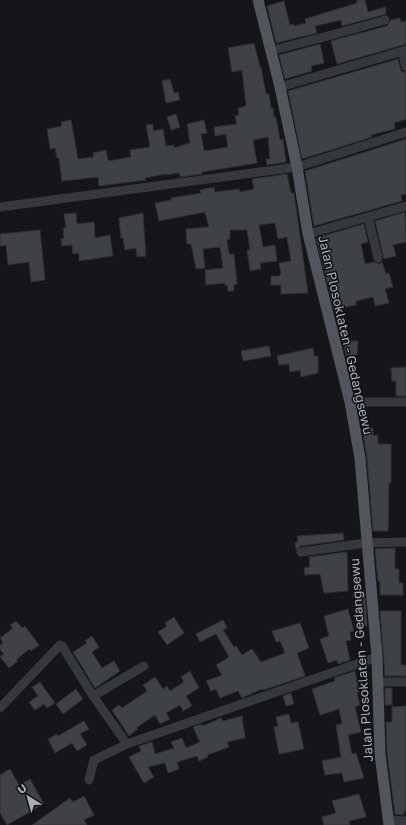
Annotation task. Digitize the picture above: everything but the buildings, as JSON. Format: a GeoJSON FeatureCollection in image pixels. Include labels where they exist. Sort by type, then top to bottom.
{"type":"FeatureCollection","features":[{"type":"Feature","properties":{"kind":"main road","name":"Jalan Plosoklaten - Gedangsewu"},"geometry":{"type":"LineString","coordinates":[[258,0],[280,87],[297,166],[308,234],[350,402],[360,458],[366,543],[377,657],[380,754],[389,823]]}},
{"type":"Feature","properties":{"kind":"street"},"geometry":{"type":"LineString","coordinates":[[270,51],[339,34],[385,20]]}},
{"type":"Feature","properties":{"kind":"street"},"geometry":{"type":"LineString","coordinates":[[280,87],[404,51],[406,67]]}},
{"type":"Feature","properties":{"kind":"street"},"geometry":{"type":"LineString","coordinates":[[0,207],[297,166],[406,132]]}},
{"type":"Feature","properties":{"kind":"street"},"geometry":{"type":"LineString","coordinates":[[308,234],[406,206]]}},
{"type":"Feature","properties":{"kind":"street"},"geometry":{"type":"LineString","coordinates":[[368,217],[378,258]]}},
{"type":"Feature","properties":{"kind":"street"},"geometry":{"type":"LineString","coordinates":[[350,402],[406,402]]}},
{"type":"Feature","properties":{"kind":"street"},"geometry":{"type":"LineString","coordinates":[[301,552],[366,543],[406,542]]}},
{"type":"Feature","properties":{"kind":"street"},"geometry":{"type":"LineString","coordinates":[[0,708],[60,645],[93,696],[127,744]]}},
{"type":"Feature","properties":{"kind":"street"},"geometry":{"type":"LineString","coordinates":[[89,780],[94,760],[127,744],[377,657]]}},
{"type":"Feature","properties":{"kind":"street"},"geometry":{"type":"LineString","coordinates":[[93,696],[144,666]]}},
{"type":"Feature","properties":{"kind":"street"},"geometry":{"type":"LineString","coordinates":[[378,682],[406,682]]}},
{"type":"Feature","properties":{"kind":"street"},"geometry":{"type":"LineString","coordinates":[[389,823],[406,821]]}}]}
